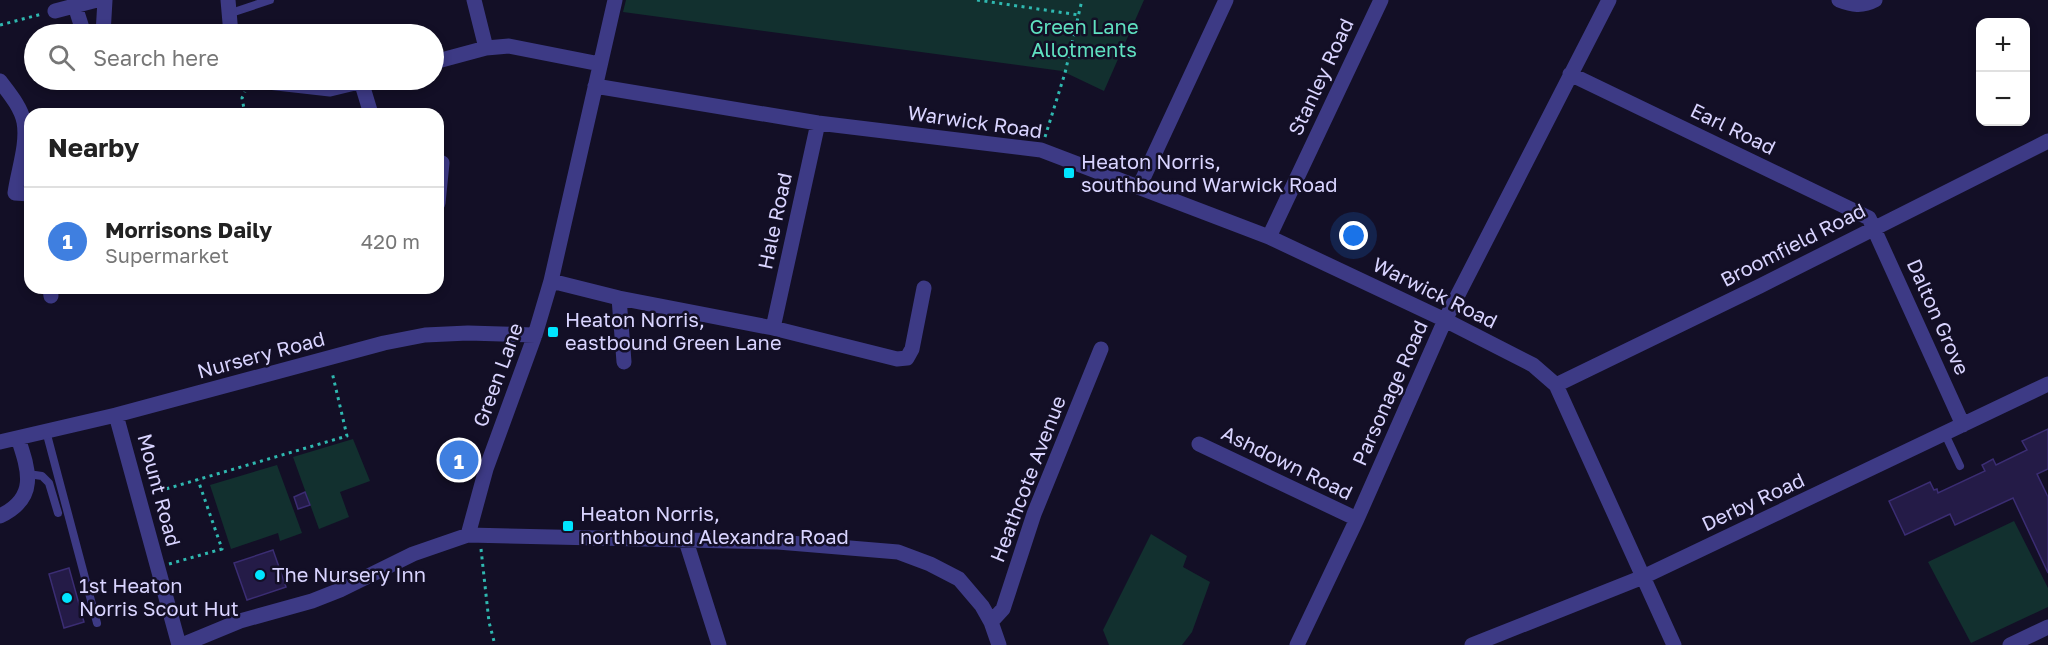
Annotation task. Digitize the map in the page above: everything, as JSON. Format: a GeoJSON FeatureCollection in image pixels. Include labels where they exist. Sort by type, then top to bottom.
{"type":"FeatureCollection","features":[{"type":"Feature","properties":{"kind":"street"},"geometry":{"type":"LineString","coordinates":[[48,13],[97,0]]}},
{"type":"Feature","properties":{"kind":"street"},"geometry":{"type":"LineString","coordinates":[[104,24],[105,0]]}},
{"type":"Feature","properties":{"kind":"street"},"geometry":{"type":"LineString","coordinates":[[474,0],[486,48]]}},
{"type":"Feature","properties":{"kind":"street","name":"Green Lane"},"geometry":{"type":"LineString","coordinates":[[474,535],[486,469],[535,336],[551,281],[615,0]]}},
{"type":"Feature","properties":{"kind":"street"},"geometry":{"type":"LineString","coordinates":[[1139,187],[1226,0]]}},
{"type":"Feature","properties":{"kind":"street","name":"Stanley Road"},"geometry":{"type":"LineString","coordinates":[[1269,237],[1380,0]]}},
{"type":"Feature","properties":{"kind":"street","name":"Parsonage Road"},"geometry":{"type":"LineString","coordinates":[[1298,645],[1357,519],[1445,320],[1609,0]]}},
{"type":"Feature","properties":{"kind":"street"},"geometry":{"type":"LineString","coordinates":[[1839,0],[1859,5],[1875,0]]}},
{"type":"Feature","properties":{"kind":"street"},"geometry":{"type":"LineString","coordinates":[[75,6],[81,24]]}},
{"type":"Feature","properties":{"kind":"street"},"geometry":{"type":"LineString","coordinates":[[230,7],[231,24]]}},
{"type":"Feature","properties":{"kind":"street"},"geometry":{"type":"LineString","coordinates":[[444,59],[486,48],[509,46],[600,64]]}},
{"type":"Feature","properties":{"kind":"street","name":"Earl Road"},"geometry":{"type":"LineString","coordinates":[[1570,74],[1869,218],[1874,227]]}},
{"type":"Feature","properties":{"kind":"street"},"geometry":{"type":"LineString","coordinates":[[0,81],[19,109],[23,121],[24,138],[15,195]]}},
{"type":"Feature","properties":{"kind":"street","name":"Warwick Road"},"geometry":{"type":"LineString","coordinates":[[595,86],[818,123],[1041,150],[1269,237],[1445,320],[1533,365],[1556,386],[1674,645]]}},
{"type":"Feature","properties":{"kind":"street"},"geometry":{"type":"LineString","coordinates":[[366,90],[370,108]]}},
{"type":"Feature","properties":{"kind":"street","name":"Hale Road"},"geometry":{"type":"LineString","coordinates":[[773,328],[818,123]]}},
{"type":"Feature","properties":{"kind":"street","name":"Broomfield Road"},"geometry":{"type":"LineString","coordinates":[[1556,386],[2048,141]]}},
{"type":"Feature","properties":{"kind":"street","name":"Dalton Grove"},"geometry":{"type":"LineString","coordinates":[[1874,227],[1963,424]]}},
{"type":"Feature","properties":{"kind":"street"},"geometry":{"type":"LineString","coordinates":[[551,281],[619,298],[773,328],[897,359],[907,358],[912,350],[924,288]]}},
{"type":"Feature","properties":{"kind":"street"},"geometry":{"type":"LineString","coordinates":[[619,298],[624,362]]}},
{"type":"Feature","properties":{"kind":"street","name":"Nursery Road"},"geometry":{"type":"LineString","coordinates":[[0,442],[116,415],[425,335],[468,333],[535,336]]}},
{"type":"Feature","properties":{"kind":"street","name":"Heathcote Avenue"},"geometry":{"type":"LineString","coordinates":[[991,622],[1003,609],[1034,514],[1101,349]]}},
{"type":"Feature","properties":{"kind":"street","name":"Derby Road"},"geometry":{"type":"LineString","coordinates":[[1472,645],[1643,577],[2048,384]]}},
{"type":"Feature","properties":{"kind":"street","name":"Mount Road"},"geometry":{"type":"LineString","coordinates":[[116,415],[181,645]]}},
{"type":"Feature","properties":{"kind":"street"},"geometry":{"type":"LineString","coordinates":[[0,516],[13,510],[25,496],[28,467],[18,438]]}},
{"type":"Feature","properties":{"kind":"street","name":"Ashdown Road"},"geometry":{"type":"LineString","coordinates":[[1199,444],[1357,519]]}},
{"type":"Feature","properties":{"kind":"street"},"geometry":{"type":"LineString","coordinates":[[181,645],[240,621],[312,601],[340,590],[413,554],[474,535],[778,542],[898,552],[930,564],[958,579],[982,606],[991,622],[999,645]]}},
{"type":"Feature","properties":{"kind":"street"},"geometry":{"type":"LineString","coordinates":[[686,541],[720,645]]}},
{"type":"Feature","properties":{"kind":"street"},"geometry":{"type":"LineString","coordinates":[[2010,645],[2048,627]]}},
{"type":"Feature","properties":{"kind":"lane"},"geometry":{"type":"LineString","coordinates":[[230,7],[270,0]]}},
{"type":"Feature","properties":{"kind":"lane"},"geometry":{"type":"LineString","coordinates":[[46,431],[97,623]]}},
{"type":"Feature","properties":{"kind":"lane"},"geometry":{"type":"LineString","coordinates":[[1945,434],[1960,466]]}},
{"type":"Feature","properties":{"kind":"lane"},"geometry":{"type":"LineString","coordinates":[[28,474],[42,476],[49,483],[58,513]]}},
{"type":"Feature","properties":{"kind":"path"},"geometry":{"type":"LineString","coordinates":[[977,0],[1079,15]]}},
{"type":"Feature","properties":{"kind":"path"},"geometry":{"type":"LineString","coordinates":[[1041,150],[1065,73],[1082,0]]}},
{"type":"Feature","properties":{"kind":"path"},"geometry":{"type":"LineString","coordinates":[[0,25],[48,13]]}},
{"type":"Feature","properties":{"kind":"path"},"geometry":{"type":"LineString","coordinates":[[244,108],[242,98],[246,90]]}},
{"type":"Feature","properties":{"kind":"path"},"geometry":{"type":"LineString","coordinates":[[138,497],[347,436],[329,358]]}},
{"type":"Feature","properties":{"kind":"path"},"geometry":{"type":"LineString","coordinates":[[158,567],[222,549],[198,480]]}},
{"type":"Feature","properties":{"kind":"path"},"geometry":{"type":"LineString","coordinates":[[474,535],[495,645]]}},
{"type":"Feature","properties":{"kind":"green space","name":"Green Lane Allotments"},"geometry":{"type":"Polygon","coordinates":[[[626,0],[1144,0],[1104,91],[1062,71],[623,12],[626,0]]]}},
{"type":"Feature","properties":{"kind":"green space"},"geometry":{"type":"Polygon","coordinates":[[[353,439],[370,481],[340,492],[349,517],[319,529],[293,457],[353,439]]]}},
{"type":"Feature","properties":{"kind":"green space"},"geometry":{"type":"Polygon","coordinates":[[[277,465],[302,533],[280,541],[278,533],[231,549],[210,485],[277,465]]]}},
{"type":"Feature","properties":{"kind":"green space"},"geometry":{"type":"Polygon","coordinates":[[[2014,521],[2048,588],[2048,607],[1971,643],[1928,562],[2014,521]]]}},
{"type":"Feature","properties":{"kind":"green space"},"geometry":{"type":"Polygon","coordinates":[[[1151,534],[1187,556],[1183,567],[1210,582],[1192,632],[1182,645],[1109,645],[1103,630],[1151,534]]]}},
{"type":"Feature","properties":{"kind":"building"},"geometry":{"type":"Polygon","coordinates":[[[2048,429],[2048,469],[2037,474],[2048,497],[2048,573],[2013,498],[1955,525],[1950,514],[1905,535],[1889,501],[1930,482],[1938,493],[1985,471],[1982,465],[1993,459],[1996,465],[2027,450],[2022,441],[2048,429]]]}},
{"type":"Feature","properties":{"kind":"building"},"geometry":{"type":"Polygon","coordinates":[[[305,492],[310,505],[298,509],[294,497],[305,492]]]}},
{"type":"Feature","properties":{"kind":"building","name":"The Nursery Inn"},"geometry":{"type":"Polygon","coordinates":[[[273,550],[286,587],[247,600],[234,563],[273,550]]]}},
{"type":"Feature","properties":{"kind":"building","name":"1st Heaton Norris Scout Hut"},"geometry":{"type":"Polygon","coordinates":[[[69,568],[84,622],[64,628],[49,574],[69,568]]]}},
{"type":"Feature","properties":{"kind":"place","name":"Heaton Norris, southbound Warwick Road"},"geometry":{"type":"Point","coordinates":[1069,173]}},
{"type":"Feature","properties":{"kind":"place","name":"Heaton Norris, eastbound Green Lane"},"geometry":{"type":"Point","coordinates":[553,332]}},
{"type":"Feature","properties":{"kind":"place","name":"Morrisons Daily"},"geometry":{"type":"Point","coordinates":[459,460]}},
{"type":"Feature","properties":{"kind":"place","name":"Heaton Norris, northbound Alexandra Road"},"geometry":{"type":"Point","coordinates":[568,526]}},
{"type":"Feature","properties":{"kind":"place","name":"The Nursery Inn"},"geometry":{"type":"Point","coordinates":[260,575]}},
{"type":"Feature","properties":{"kind":"place","name":"1st Heaton Norris Scout Hut"},"geometry":{"type":"Point","coordinates":[67,598]}}]}
